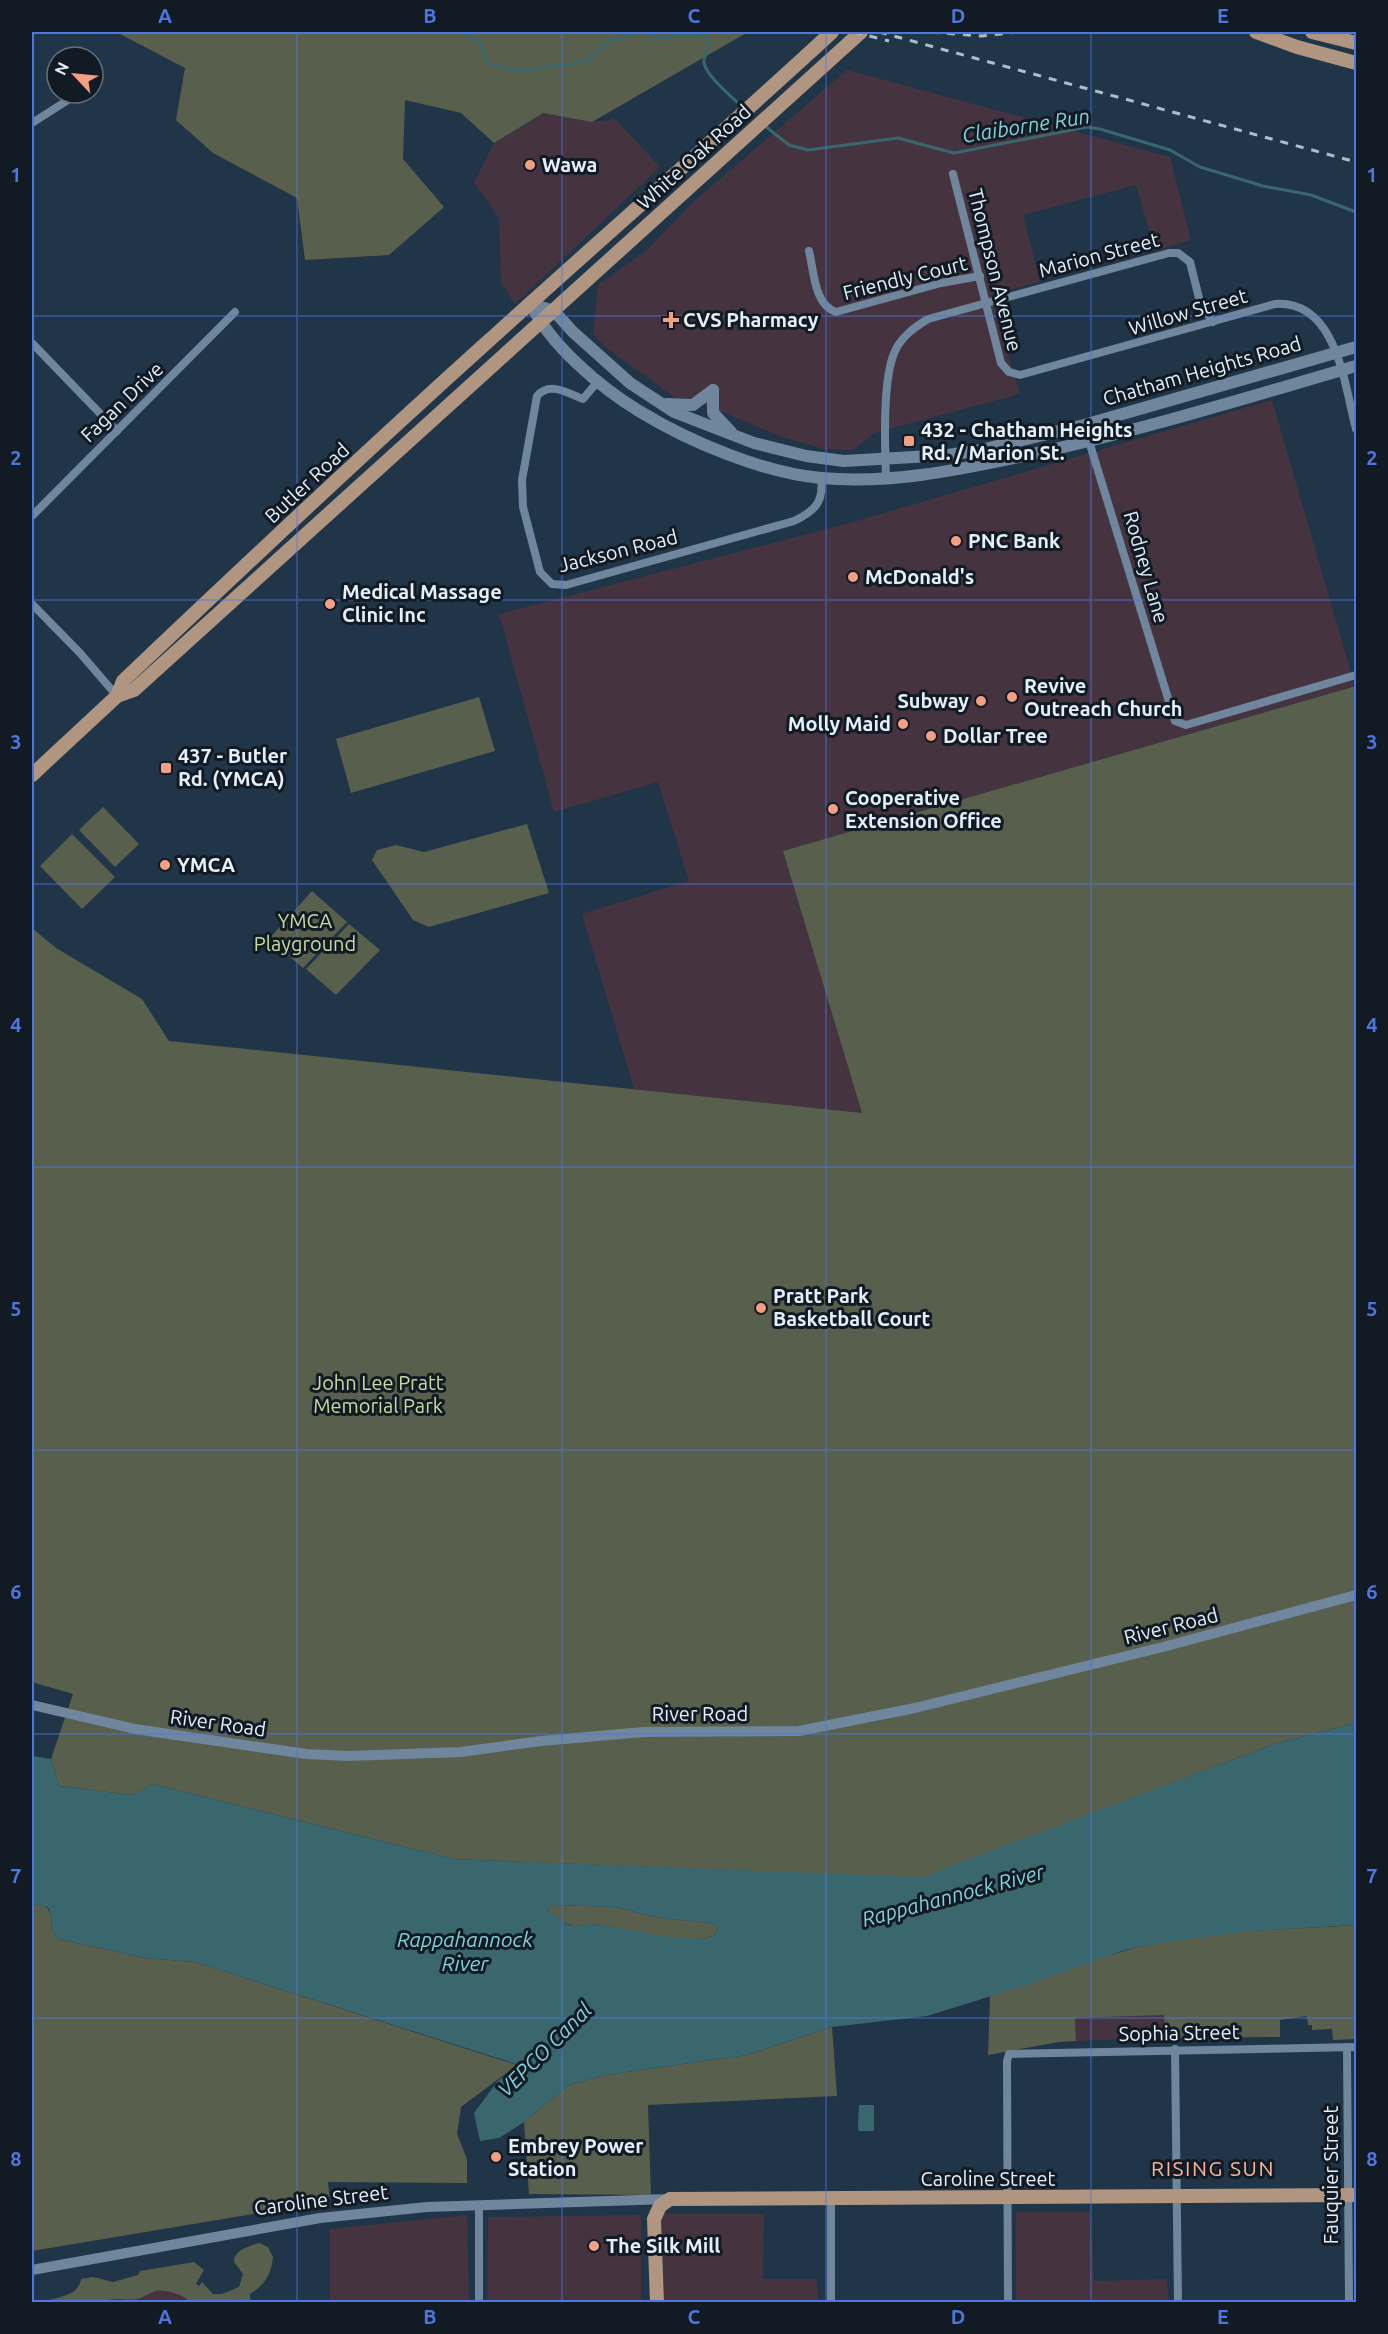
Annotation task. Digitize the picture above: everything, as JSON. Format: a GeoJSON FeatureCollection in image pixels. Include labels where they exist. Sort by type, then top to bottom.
{"type":"FeatureCollection","features":[{"type":"Feature","properties":{"kind":"main road","name":"White Oak Road"},"geometry":{"type":"LineString","coordinates":[[531,304],[682,170],[832,32]]}},
{"type":"Feature","properties":{"kind":"main road","name":"White Oak Road"},"geometry":{"type":"LineString","coordinates":[[540,324],[861,32]]}},
{"type":"Feature","properties":{"kind":"main road"},"geometry":{"type":"LineString","coordinates":[[1256,32],[1297,47],[1356,63]]}},
{"type":"Feature","properties":{"kind":"main road"},"geometry":{"type":"LineString","coordinates":[[1312,32],[1356,43]]}},
{"type":"Feature","properties":{"kind":"main road"},"geometry":{"type":"LineString","coordinates":[[531,304],[554,311]]}},
{"type":"Feature","properties":{"kind":"main road","name":"Chatham Heights Road"},"geometry":{"type":"LineString","coordinates":[[531,304],[540,324],[555,342],[622,401],[692,439],[754,462],[821,478],[886,480],[970,469],[1091,442],[1356,366]]}},
{"type":"Feature","properties":{"kind":"main road","name":"Butler Road"},"geometry":{"type":"LineString","coordinates":[[117,696],[123,681],[531,304]]}},
{"type":"Feature","properties":{"kind":"main road","name":"Chatham Heights Road"},"geometry":{"type":"LineString","coordinates":[[554,311],[573,332],[630,383],[658,403],[695,422],[737,437],[806,456],[844,461],[885,460],[981,450],[1084,425],[1356,347]]}},
{"type":"Feature","properties":{"kind":"main road","name":"Butler Road"},"geometry":{"type":"LineString","coordinates":[[32,775],[117,696],[134,690],[540,324]]}},
{"type":"Feature","properties":{"kind":"main road"},"geometry":{"type":"LineString","coordinates":[[658,403],[693,405],[702,401],[713,390],[713,413],[737,437]]}},
{"type":"Feature","properties":{"kind":"main road","name":"Caroline Street"},"geometry":{"type":"LineString","coordinates":[[670,2199],[831,2200],[1352,2195]]}},
{"type":"Feature","properties":{"kind":"main road"},"geometry":{"type":"LineString","coordinates":[[657,2302],[654,2219],[660,2206],[670,2199]]}},
{"type":"Feature","properties":{"kind":"street"},"geometry":{"type":"LineString","coordinates":[[32,123],[60,105]]}},
{"type":"Feature","properties":{"kind":"street","name":"Thompson Avenue"},"geometry":{"type":"LineString","coordinates":[[953,174],[1001,363],[1009,372]]}},
{"type":"Feature","properties":{"kind":"street","name":"Friendly Court"},"geometry":{"type":"LineString","coordinates":[[809,251],[820,300],[824,306],[836,312],[941,283],[980,276]]}},
{"type":"Feature","properties":{"kind":"street","name":"Marion Street"},"geometry":{"type":"LineString","coordinates":[[987,303],[1169,253],[1178,253],[1190,262],[1200,302],[1213,322]]}},
{"type":"Feature","properties":{"kind":"street"},"geometry":{"type":"LineString","coordinates":[[886,480],[885,460],[891,366],[902,341],[917,325],[928,319],[987,303]]}},
{"type":"Feature","properties":{"kind":"street","name":"Willow Street"},"geometry":{"type":"LineString","coordinates":[[1009,372],[1020,375],[1275,304],[1294,305],[1320,321],[1330,337],[1356,429]]}},
{"type":"Feature","properties":{"kind":"street","name":"Fagan Drive"},"geometry":{"type":"LineString","coordinates":[[32,516],[235,312]]}},
{"type":"Feature","properties":{"kind":"street"},"geometry":{"type":"LineString","coordinates":[[32,343],[117,430]]}},
{"type":"Feature","properties":{"kind":"street","name":"Jackson Road"},"geometry":{"type":"LineString","coordinates":[[598,380],[583,399],[554,388],[547,388],[542,391],[536,402],[521,494],[540,572],[552,584],[566,585],[794,521],[815,509],[821,499],[821,478]]}},
{"type":"Feature","properties":{"kind":"street","name":"Rodney Lane"},"geometry":{"type":"LineString","coordinates":[[1084,425],[1091,442],[1172,719],[1186,725],[1356,675]]}},
{"type":"Feature","properties":{"kind":"street"},"geometry":{"type":"LineString","coordinates":[[32,604],[80,653],[117,696]]}},
{"type":"Feature","properties":{"kind":"street","name":"River Road"},"geometry":{"type":"LineString","coordinates":[[32,1705],[146,1730],[306,1754],[349,1756],[461,1752],[553,1739],[644,1732],[799,1731],[915,1708],[1163,1647],[1356,1595]]}},
{"type":"Feature","properties":{"kind":"street","name":"Fauquier Street"},"geometry":{"type":"LineString","coordinates":[[1347,2048],[1352,2195],[1349,2302]]}},
{"type":"Feature","properties":{"kind":"street","name":"Sophia Street"},"geometry":{"type":"LineString","coordinates":[[1007,2198],[1006,2061],[1012,2052],[1356,2048]]}},
{"type":"Feature","properties":{"kind":"street"},"geometry":{"type":"LineString","coordinates":[[1175,2049],[1178,2302]]}},
{"type":"Feature","properties":{"kind":"street"},"geometry":{"type":"LineString","coordinates":[[1007,2198],[1008,2302]]}},
{"type":"Feature","properties":{"kind":"street","name":"Caroline Street"},"geometry":{"type":"LineString","coordinates":[[32,2270],[320,2218],[427,2207],[670,2199]]}},
{"type":"Feature","properties":{"kind":"street"},"geometry":{"type":"LineString","coordinates":[[831,2200],[831,2302]]}},
{"type":"Feature","properties":{"kind":"street","name":"Caroline Street"},"geometry":{"type":"LineString","coordinates":[[620,2202],[649,2208],[654,2219]]}},
{"type":"Feature","properties":{"kind":"street"},"geometry":{"type":"LineString","coordinates":[[479,2206],[480,2302]]}},
{"type":"Feature","properties":{"kind":"shaded area"},"geometry":{"type":"Polygon","coordinates":[[[847,70],[1170,157],[1191,240],[1155,251],[1136,185],[1023,215],[1040,282],[991,294],[1020,394],[874,433],[854,450],[824,449],[782,437],[689,398],[677,399],[608,349],[593,335],[598,285],[648,249],[691,204],[847,70]]]}},
{"type":"Feature","properties":{"kind":"shaded area"},"geometry":{"type":"Polygon","coordinates":[[[543,113],[592,122],[615,119],[660,167],[515,304],[501,282],[499,218],[474,182],[494,143],[543,113]]]}},
{"type":"Feature","properties":{"kind":"shaded area"},"geometry":{"type":"Polygon","coordinates":[[[1272,400],[1355,686],[783,851],[862,1113],[634,1089],[582,914],[689,881],[658,782],[554,812],[499,614],[850,523],[1272,400]]]}},
{"type":"Feature","properties":{"kind":"shaded area"},"geometry":{"type":"Polygon","coordinates":[[[1164,2015],[1165,2038],[1076,2041],[1075,2018],[1164,2015]]]}},
{"type":"Feature","properties":{"kind":"shaded area"},"geometry":{"type":"Polygon","coordinates":[[[1016,2212],[1090,2212],[1094,2281],[1167,2279],[1169,2302],[1016,2302],[1016,2212]]]}},
{"type":"Feature","properties":{"kind":"shaded area"},"geometry":{"type":"Polygon","coordinates":[[[661,2214],[764,2214],[763,2279],[816,2279],[819,2302],[664,2302],[661,2214]]]}},
{"type":"Feature","properties":{"kind":"shaded area"},"geometry":{"type":"Polygon","coordinates":[[[467,2215],[469,2302],[330,2302],[330,2229],[467,2215]]]}},
{"type":"Feature","properties":{"kind":"shaded area"},"geometry":{"type":"Polygon","coordinates":[[[641,2215],[641,2302],[487,2302],[488,2217],[641,2215]]]}},
{"type":"Feature","properties":{"kind":"shaded area"},"geometry":{"type":"Polygon","coordinates":[[[185,2270],[194,2302],[77,2302],[185,2270]]]}},
{"type":"Feature","properties":{"kind":"green space"},"geometry":{"type":"Polygon","coordinates":[[[116,32],[748,32],[592,122],[543,113],[494,143],[461,113],[405,100],[403,159],[444,207],[389,255],[305,260],[297,198],[213,153],[176,120],[185,68],[116,32]]]}},
{"type":"Feature","properties":{"kind":"green space","name":"John Lee Pratt Memorial Park"},"geometry":{"type":"Polygon","coordinates":[[[1356,686],[1356,1723],[1274,1744],[922,1878],[454,1859],[153,1784],[132,1795],[59,1786],[51,1759],[73,1694],[32,1682],[32,928],[56,948],[142,999],[169,1041],[862,1113],[783,851],[1356,686]]]}},
{"type":"Feature","properties":{"kind":"green space"},"geometry":{"type":"Polygon","coordinates":[[[479,697],[495,751],[351,793],[336,739],[479,697]]]}},
{"type":"Feature","properties":{"kind":"green space","name":"YMCA"},"geometry":{"type":"Polygon","coordinates":[[[103,807],[139,844],[115,867],[79,830],[103,807]]]}},
{"type":"Feature","properties":{"kind":"green space"},"geometry":{"type":"Polygon","coordinates":[[[527,824],[549,893],[429,927],[413,920],[372,860],[377,850],[396,845],[424,852],[527,824]]]}},
{"type":"Feature","properties":{"kind":"green space"},"geometry":{"type":"Polygon","coordinates":[[[72,834],[115,877],[82,909],[40,866],[72,834]]]}},
{"type":"Feature","properties":{"kind":"green space","name":"YMCA Playground"},"geometry":{"type":"Polygon","coordinates":[[[312,891],[347,922],[303,968],[269,939],[312,891]]]}},
{"type":"Feature","properties":{"kind":"green space"},"geometry":{"type":"Polygon","coordinates":[[[349,924],[380,950],[336,995],[306,969],[349,924]]]}},
{"type":"Feature","properties":{"kind":"green space"},"geometry":{"type":"Polygon","coordinates":[[[32,1904],[47,1907],[52,1918],[51,1929],[58,1939],[145,1958],[195,1962],[517,2065],[461,2107],[457,2134],[467,2159],[467,2183],[328,2182],[330,2201],[32,2251],[32,1904]]]}},
{"type":"Feature","properties":{"kind":"green space"},"geometry":{"type":"Polygon","coordinates":[[[549,1906],[615,1907],[660,1918],[710,1923],[718,1927],[715,1935],[688,1939],[655,1936],[593,1924],[573,1926],[547,1910],[549,1906]]]}},
{"type":"Feature","properties":{"kind":"green space"},"geometry":{"type":"Polygon","coordinates":[[[1356,1925],[1356,2039],[1333,2040],[1332,2029],[1312,2030],[1312,2025],[1308,2025],[1307,2016],[1280,2020],[1280,2037],[1165,2038],[1164,2015],[1075,2018],[1076,2041],[988,2055],[990,1996],[1135,1948],[1181,1938],[1230,1932],[1356,1925]]]}},
{"type":"Feature","properties":{"kind":"green space"},"geometry":{"type":"Polygon","coordinates":[[[832,2027],[837,2096],[648,2105],[651,2195],[529,2194],[524,2122],[569,2085],[606,2075],[747,2055],[832,2027]]]}},
{"type":"Feature","properties":{"kind":"green space"},"geometry":{"type":"Polygon","coordinates":[[[259,2243],[268,2247],[273,2257],[266,2279],[250,2294],[250,2299],[257,2302],[191,2302],[174,2293],[155,2291],[139,2298],[112,2299],[104,2302],[43,2302],[72,2292],[81,2279],[93,2277],[113,2282],[138,2275],[140,2271],[194,2262],[204,2270],[196,2284],[199,2286],[202,2282],[213,2294],[222,2294],[239,2287],[243,2274],[234,2262],[236,2255],[259,2243]]]}},
{"type":"Feature","properties":{"kind":"water","name":"Rappahannock River"},"geometry":{"type":"Polygon","coordinates":[[[1356,1723],[1356,1925],[1253,1931],[1158,1943],[1122,1951],[1030,1984],[927,2016],[832,2027],[747,2055],[606,2075],[569,2085],[524,2122],[499,2138],[480,2141],[474,2113],[497,2082],[516,2064],[195,1962],[145,1958],[58,1939],[51,1929],[52,1918],[48,1907],[32,1904],[32,1756],[51,1759],[59,1786],[132,1795],[153,1784],[454,1859],[922,1877],[1274,1744],[1356,1723]],[[557,1905],[549,1906],[547,1910],[572,1926],[592,1924],[689,1939],[715,1935],[718,1927],[710,1923],[660,1918],[615,1907],[557,1905]]]}},
{"type":"Feature","properties":{"kind":"water"},"geometry":{"type":"Polygon","coordinates":[[[859,2105],[874,2105],[874,2131],[859,2131],[859,2105]]]}},
{"type":"Feature","properties":{"kind":"waterway","name":"Claiborne Run"},"geometry":{"type":"LineString","coordinates":[[461,32],[479,41],[488,64],[521,71],[586,62],[608,41],[641,32],[661,38],[685,34],[708,37],[709,44],[704,60],[708,72],[744,108]]}},
{"type":"Feature","properties":{"kind":"waterway","name":"Claiborne Run"},"geometry":{"type":"LineString","coordinates":[[765,126],[789,145],[808,150],[898,138],[954,153],[1087,127],[1170,150],[1200,167],[1263,186],[1311,195],[1356,212]]}},
{"type":"Feature","properties":{"kind":"railway"},"geometry":{"type":"LineString","coordinates":[[854,32],[889,41]]}},
{"type":"Feature","properties":{"kind":"railway"},"geometry":{"type":"LineString","coordinates":[[879,32],[1356,162]]}},
{"type":"Feature","properties":{"kind":"railway"},"geometry":{"type":"LineString","coordinates":[[931,32],[981,36],[1019,32]]}},
{"type":"Feature","properties":{"kind":"place","name":"Wawa"},"geometry":{"type":"Point","coordinates":[530,165]}},
{"type":"Feature","properties":{"kind":"place","name":"CVS Pharmacy"},"geometry":{"type":"Point","coordinates":[671,320]}},
{"type":"Feature","properties":{"kind":"place","name":"432 - Chatham Heights Rd. / Marion St."},"geometry":{"type":"Point","coordinates":[909,441]}},
{"type":"Feature","properties":{"kind":"place","name":"PNC Bank"},"geometry":{"type":"Point","coordinates":[956,541]}},
{"type":"Feature","properties":{"kind":"place","name":"McDonald's"},"geometry":{"type":"Point","coordinates":[853,577]}},
{"type":"Feature","properties":{"kind":"place","name":"Medical Massage Clinic Inc"},"geometry":{"type":"Point","coordinates":[330,604]}},
{"type":"Feature","properties":{"kind":"place","name":"Revive Outreach Church"},"geometry":{"type":"Point","coordinates":[1012,697]}},
{"type":"Feature","properties":{"kind":"place","name":"Subway"},"geometry":{"type":"Point","coordinates":[981,701]}},
{"type":"Feature","properties":{"kind":"place","name":"Molly Maid"},"geometry":{"type":"Point","coordinates":[903,724]}},
{"type":"Feature","properties":{"kind":"place","name":"Dollar Tree"},"geometry":{"type":"Point","coordinates":[931,736]}},
{"type":"Feature","properties":{"kind":"place","name":"437 - Butler Rd. (YMCA)"},"geometry":{"type":"Point","coordinates":[166,768]}},
{"type":"Feature","properties":{"kind":"place","name":"Cooperative Extension Office"},"geometry":{"type":"Point","coordinates":[833,809]}},
{"type":"Feature","properties":{"kind":"place","name":"YMCA"},"geometry":{"type":"Point","coordinates":[165,865]}},
{"type":"Feature","properties":{"kind":"place","name":"Pratt Park Basketball Court"},"geometry":{"type":"Point","coordinates":[761,1308]}},
{"type":"Feature","properties":{"kind":"place","name":"Embrey Power Station"},"geometry":{"type":"Point","coordinates":[496,2157]}},
{"type":"Feature","properties":{"kind":"place","name":"The Silk Mill"},"geometry":{"type":"Point","coordinates":[594,2246]}},
{"type":"Feature","properties":{"kind":"district","name":"RISING SUN"},"geometry":{"type":"Point","coordinates":[1213,2169]}},
{"type":"Feature","properties":{"kind":"water label","name":"VEPCO Canal"},"geometry":{"type":"Point","coordinates":[545,2050]}}]}
